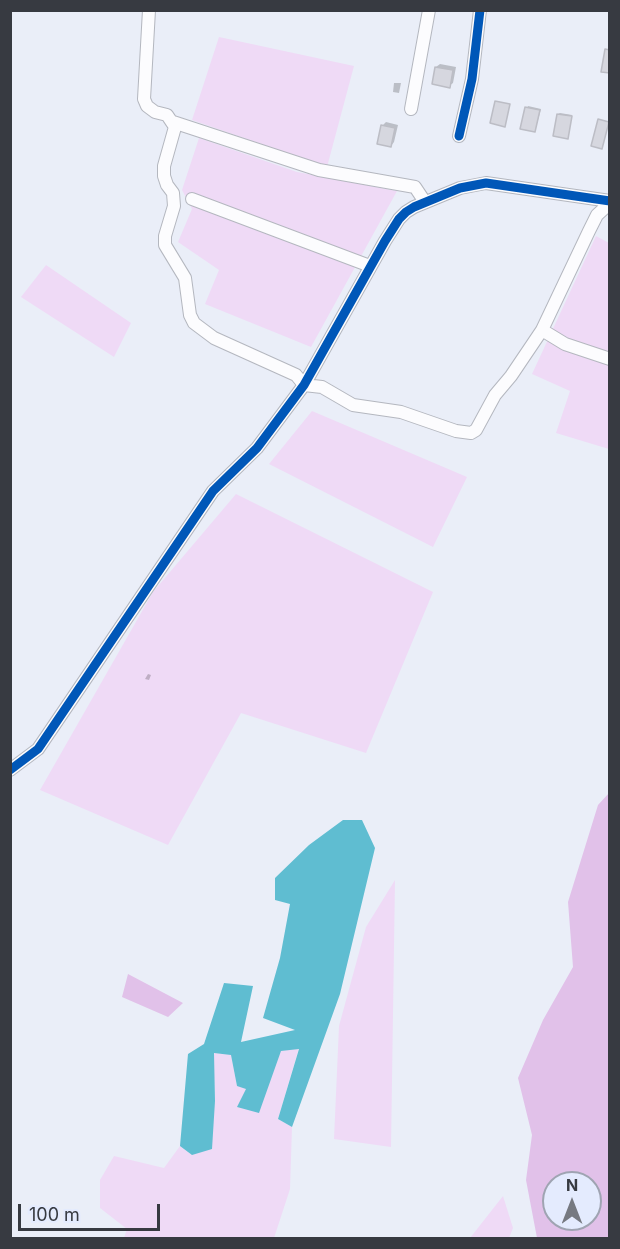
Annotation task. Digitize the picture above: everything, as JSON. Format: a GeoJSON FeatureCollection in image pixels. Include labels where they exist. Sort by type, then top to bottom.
{"type":"FeatureCollection","features":[{"type":"Feature","properties":{"kind":"street"},"geometry":{"type":"LineString","coordinates":[[149,10],[144,99],[147,106],[155,112],[167,115],[175,127],[164,166],[164,176],[173,193],[174,206],[165,236],[165,245],[185,278],[190,315],[194,323],[214,338],[296,375],[304,385],[322,387],[353,405],[401,412],[456,431],[471,433],[476,430],[495,395],[542,330],[597,215],[609,202]]}},
{"type":"Feature","properties":{"kind":"street"},"geometry":{"type":"LineString","coordinates":[[411,109],[429,10]]}},
{"type":"Feature","properties":{"kind":"street"},"geometry":{"type":"LineString","coordinates":[[459,136],[472,79],[480,10]]}},
{"type":"Feature","properties":{"kind":"street"},"geometry":{"type":"LineString","coordinates":[[173,122],[319,170],[415,187],[424,202]]}},
{"type":"Feature","properties":{"kind":"street"},"geometry":{"type":"LineString","coordinates":[[10,770],[38,749],[213,491],[257,448],[304,385],[370,266],[399,219],[424,202],[460,188],[486,183],[609,202]]}},
{"type":"Feature","properties":{"kind":"street"},"geometry":{"type":"LineString","coordinates":[[192,199],[370,266]]}},
{"type":"Feature","properties":{"kind":"street"},"geometry":{"type":"LineString","coordinates":[[542,330],[565,344],[609,359]]}},
{"type":"Feature","properties":{"kind":"shaded area"},"geometry":{"type":"Polygon","coordinates":[[[219,37],[354,66],[327,167],[192,120],[219,37]]]}},
{"type":"Feature","properties":{"kind":"shaded area"},"geometry":{"type":"Polygon","coordinates":[[[199,138],[297,172],[397,191],[311,347],[205,304],[219,270],[178,242],[192,209],[182,190],[199,138]]]}},
{"type":"Feature","properties":{"kind":"shaded area"},"geometry":{"type":"Polygon","coordinates":[[[596,236],[609,243],[609,449],[556,433],[570,391],[532,374],[596,236]]]}},
{"type":"Feature","properties":{"kind":"shaded area"},"geometry":{"type":"Polygon","coordinates":[[[46,265],[131,323],[114,357],[21,297],[46,265]]]}},
{"type":"Feature","properties":{"kind":"shaded area"},"geometry":{"type":"Polygon","coordinates":[[[312,411],[467,477],[433,547],[269,464],[312,411]]]}},
{"type":"Feature","properties":{"kind":"shaded area"},"geometry":{"type":"Polygon","coordinates":[[[236,494],[433,592],[366,753],[241,713],[168,845],[40,790],[153,592],[236,494]]]}},
{"type":"Feature","properties":{"kind":"shaded area"},"geometry":{"type":"Polygon","coordinates":[[[609,793],[609,1238],[537,1238],[526,1180],[532,1135],[518,1078],[543,1020],[573,967],[568,902],[598,805],[609,793]]]}},
{"type":"Feature","properties":{"kind":"shaded area"},"geometry":{"type":"Polygon","coordinates":[[[395,880],[391,1147],[334,1139],[339,1026],[366,927],[395,880]]]}},
{"type":"Feature","properties":{"kind":"shaded area"},"geometry":{"type":"Polygon","coordinates":[[[128,974],[183,1003],[168,1017],[122,997],[128,974]]]}},
{"type":"Feature","properties":{"kind":"shaded area"},"geometry":{"type":"Polygon","coordinates":[[[299,1048],[278,1119],[292,1127],[290,1189],[274,1238],[124,1238],[127,1229],[100,1208],[100,1180],[114,1156],[164,1168],[180,1146],[192,1155],[215,1101],[213,1053],[231,1054],[237,1086],[281,1051],[299,1048]]]}},
{"type":"Feature","properties":{"kind":"shaded area"},"geometry":{"type":"Polygon","coordinates":[[[503,1196],[513,1228],[509,1238],[470,1238],[503,1196]]]}},
{"type":"Feature","properties":{"kind":"water"},"geometry":{"type":"Polygon","coordinates":[[[343,820],[362,820],[375,848],[340,994],[292,1127],[278,1119],[299,1049],[281,1051],[259,1113],[237,1107],[246,1089],[237,1086],[231,1055],[214,1053],[215,1101],[212,1149],[192,1155],[180,1146],[188,1054],[204,1044],[224,983],[253,986],[241,1042],[295,1030],[263,1018],[280,958],[290,904],[275,900],[275,878],[309,845],[343,820]]]}},
{"type":"Feature","properties":{"kind":"building"},"geometry":{"type":"Polygon","coordinates":[[[605,49],[610,50],[610,73],[601,72],[605,49]]]}},
{"type":"Feature","properties":{"kind":"building"},"geometry":{"type":"Polygon","coordinates":[[[435,67],[453,70],[450,88],[432,84],[435,67]]]}},
{"type":"Feature","properties":{"kind":"building"},"geometry":{"type":"Polygon","coordinates":[[[495,101],[510,104],[505,127],[490,123],[495,101]]]}},
{"type":"Feature","properties":{"kind":"building"},"geometry":{"type":"Polygon","coordinates":[[[525,107],[540,110],[535,132],[520,129],[525,107]]]}},
{"type":"Feature","properties":{"kind":"building"},"geometry":{"type":"Polygon","coordinates":[[[557,114],[572,116],[568,139],[553,136],[557,114]]]}},
{"type":"Feature","properties":{"kind":"building"},"geometry":{"type":"Polygon","coordinates":[[[598,119],[609,122],[602,149],[591,146],[598,119]]]}},
{"type":"Feature","properties":{"kind":"building"},"geometry":{"type":"Polygon","coordinates":[[[381,125],[395,128],[391,147],[377,144],[381,125]]]}},
{"type":"Feature","properties":{"kind":"cycle path"},"geometry":{"type":"LineString","coordinates":[[459,136],[472,79],[480,10]]}},
{"type":"Feature","properties":{"kind":"cycle path"},"geometry":{"type":"LineString","coordinates":[[10,770],[38,749],[213,491],[257,448],[304,385],[385,241],[406,212],[460,188],[486,183],[610,201]]}}]}
